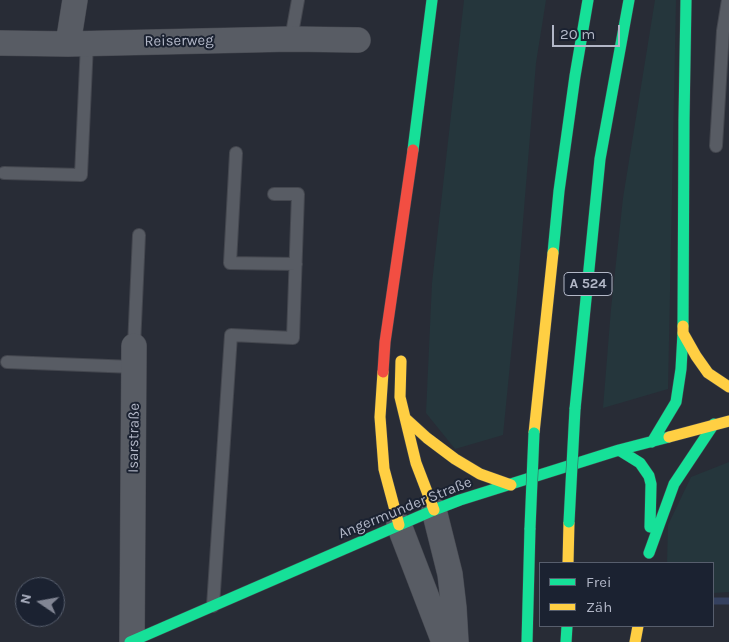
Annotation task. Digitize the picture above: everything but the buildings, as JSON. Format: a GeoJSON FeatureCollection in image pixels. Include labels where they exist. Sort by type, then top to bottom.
{"type":"FeatureCollection","features":[{"type":"Feature","properties":{"kind":"main road"},"geometry":{"type":"LineString","coordinates":[[399,525],[384,468],[380,417],[385,342],[413,154],[432,0]]}},
{"type":"Feature","properties":{"kind":"main road","name":"A 524"},"geometry":{"type":"LineString","coordinates":[[527,642],[534,433],[559,191],[574,76],[588,0]]}},
{"type":"Feature","properties":{"kind":"main road","name":"A 524"},"geometry":{"type":"LineString","coordinates":[[568,562],[575,409],[600,159],[629,0]]}},
{"type":"Feature","properties":{"kind":"main road"},"geometry":{"type":"LineString","coordinates":[[652,442],[676,402],[681,369],[683,333],[686,0]]}},
{"type":"Feature","properties":{"kind":"main road"},"geometry":{"type":"LineString","coordinates":[[683,333],[708,373],[729,387]]}},
{"type":"Feature","properties":{"kind":"main road"},"geometry":{"type":"LineString","coordinates":[[401,354],[400,397],[416,463],[434,510]]}},
{"type":"Feature","properties":{"kind":"main road"},"geometry":{"type":"LineString","coordinates":[[406,418],[427,438],[454,459],[480,474],[511,485]]}},
{"type":"Feature","properties":{"kind":"main road","name":"Angermunder Straße"},"geometry":{"type":"LineString","coordinates":[[131,642],[460,500],[619,450],[729,421]]}},
{"type":"Feature","properties":{"kind":"main road"},"geometry":{"type":"LineString","coordinates":[[648,558],[674,484],[714,424]]}},
{"type":"Feature","properties":{"kind":"main road"},"geometry":{"type":"LineString","coordinates":[[619,450],[640,462],[649,476],[651,484],[648,558]]}},
{"type":"Feature","properties":{"kind":"main road"},"geometry":{"type":"LineString","coordinates":[[566,627],[566,642]]}},
{"type":"Feature","properties":{"kind":"main road"},"geometry":{"type":"LineString","coordinates":[[635,642],[638,627]]}},
{"type":"Feature","properties":{"kind":"street"},"geometry":{"type":"LineString","coordinates":[[75,0],[77,43]]}},
{"type":"Feature","properties":{"kind":"street","name":"Reiserweg"},"geometry":{"type":"LineString","coordinates":[[0,43],[291,39],[358,40]]}},
{"type":"Feature","properties":{"kind":"street","name":"Isarstraße"},"geometry":{"type":"LineString","coordinates":[[131,642],[134,357]]}},
{"type":"Feature","properties":{"kind":"street"},"geometry":{"type":"LineString","coordinates":[[434,510],[450,574],[456,642]]}},
{"type":"Feature","properties":{"kind":"street"},"geometry":{"type":"LineString","coordinates":[[399,525],[444,642]]}},
{"type":"Feature","properties":{"kind":"lane"},"geometry":{"type":"LineString","coordinates":[[291,39],[298,0]]}},
{"type":"Feature","properties":{"kind":"lane"},"geometry":{"type":"LineString","coordinates":[[716,146],[723,31],[728,0]]}},
{"type":"Feature","properties":{"kind":"lane"},"geometry":{"type":"LineString","coordinates":[[4,173],[81,175],[77,43]]}},
{"type":"Feature","properties":{"kind":"lane"},"geometry":{"type":"LineString","coordinates":[[236,153],[230,263],[296,264]]}},
{"type":"Feature","properties":{"kind":"lane"},"geometry":{"type":"LineString","coordinates":[[213,606],[231,335],[293,338],[298,194],[274,194]]}},
{"type":"Feature","properties":{"kind":"lane","name":"Isarstraße"},"geometry":{"type":"LineString","coordinates":[[134,357],[139,235]]}},
{"type":"Feature","properties":{"kind":"lane"},"geometry":{"type":"LineString","coordinates":[[7,362],[134,357]]}},
{"type":"Feature","properties":{"kind":"shaded area"},"geometry":{"type":"Polygon","coordinates":[[[464,0],[546,0],[536,63],[503,435],[455,449],[426,413],[432,283],[464,0]]]}},
{"type":"Feature","properties":{"kind":"shaded area"},"geometry":{"type":"Polygon","coordinates":[[[655,0],[676,0],[668,389],[603,408],[623,198],[655,0]]]}},
{"type":"Feature","properties":{"kind":"shaded area"},"geometry":{"type":"Polygon","coordinates":[[[729,462],[729,592],[714,593],[714,562],[667,562],[668,525],[691,477],[729,462]]]}},
{"type":"Feature","properties":{"kind":"waterway"},"geometry":{"type":"LineString","coordinates":[[714,601],[729,601]]}},
{"type":"Feature","properties":{"kind":"traffic: fast"},"geometry":{"type":"LineString","coordinates":[[413,150],[432,0]]}},
{"type":"Feature","properties":{"kind":"traffic: fast"},"geometry":{"type":"LineString","coordinates":[[553,253],[559,191],[588,0]]}},
{"type":"Feature","properties":{"kind":"traffic: fast"},"geometry":{"type":"LineString","coordinates":[[575,409],[600,159],[629,0]]}},
{"type":"Feature","properties":{"kind":"traffic: fast"},"geometry":{"type":"LineString","coordinates":[[683,326],[686,0]]}},
{"type":"Feature","properties":{"kind":"traffic: fast"},"geometry":{"type":"LineString","coordinates":[[652,442],[676,402],[681,369],[683,333]]}},
{"type":"Feature","properties":{"kind":"traffic: fast"},"geometry":{"type":"LineString","coordinates":[[569,522],[575,409]]}},
{"type":"Feature","properties":{"kind":"traffic: fast"},"geometry":{"type":"LineString","coordinates":[[649,553],[674,484],[714,424]]}},
{"type":"Feature","properties":{"kind":"traffic: fast"},"geometry":{"type":"LineString","coordinates":[[530,528],[534,433]]}},
{"type":"Feature","properties":{"kind":"traffic: fast"},"geometry":{"type":"LineString","coordinates":[[130,642],[460,500],[619,450],[669,437]]}},
{"type":"Feature","properties":{"kind":"traffic: fast"},"geometry":{"type":"LineString","coordinates":[[619,450],[640,463],[649,476],[651,484],[650,527]]}},
{"type":"Feature","properties":{"kind":"traffic: fast"},"geometry":{"type":"LineString","coordinates":[[527,642],[530,528]]}},
{"type":"Feature","properties":{"kind":"traffic: fast"},"geometry":{"type":"LineString","coordinates":[[566,642],[567,627]]}},
{"type":"Feature","properties":{"kind":"traffic: slow"},"geometry":{"type":"LineString","coordinates":[[534,433],[553,253]]}},
{"type":"Feature","properties":{"kind":"traffic: slow"},"geometry":{"type":"LineString","coordinates":[[683,326],[683,333],[708,373],[729,387]]}},
{"type":"Feature","properties":{"kind":"traffic: slow"},"geometry":{"type":"LineString","coordinates":[[401,361],[400,397],[416,463],[434,510]]}},
{"type":"Feature","properties":{"kind":"traffic: slow"},"geometry":{"type":"LineString","coordinates":[[383,372],[380,417],[384,469],[399,525]]}},
{"type":"Feature","properties":{"kind":"traffic: slow"},"geometry":{"type":"LineString","coordinates":[[405,418],[427,438],[455,459],[480,474],[511,485]]}},
{"type":"Feature","properties":{"kind":"traffic: slow"},"geometry":{"type":"LineString","coordinates":[[669,437],[729,421]]}},
{"type":"Feature","properties":{"kind":"traffic: slow"},"geometry":{"type":"LineString","coordinates":[[568,562],[569,522]]}},
{"type":"Feature","properties":{"kind":"traffic: slow"},"geometry":{"type":"LineString","coordinates":[[635,642],[638,627]]}},
{"type":"Feature","properties":{"kind":"traffic: jam"},"geometry":{"type":"LineString","coordinates":[[383,372],[385,342],[413,150]]}}]}
